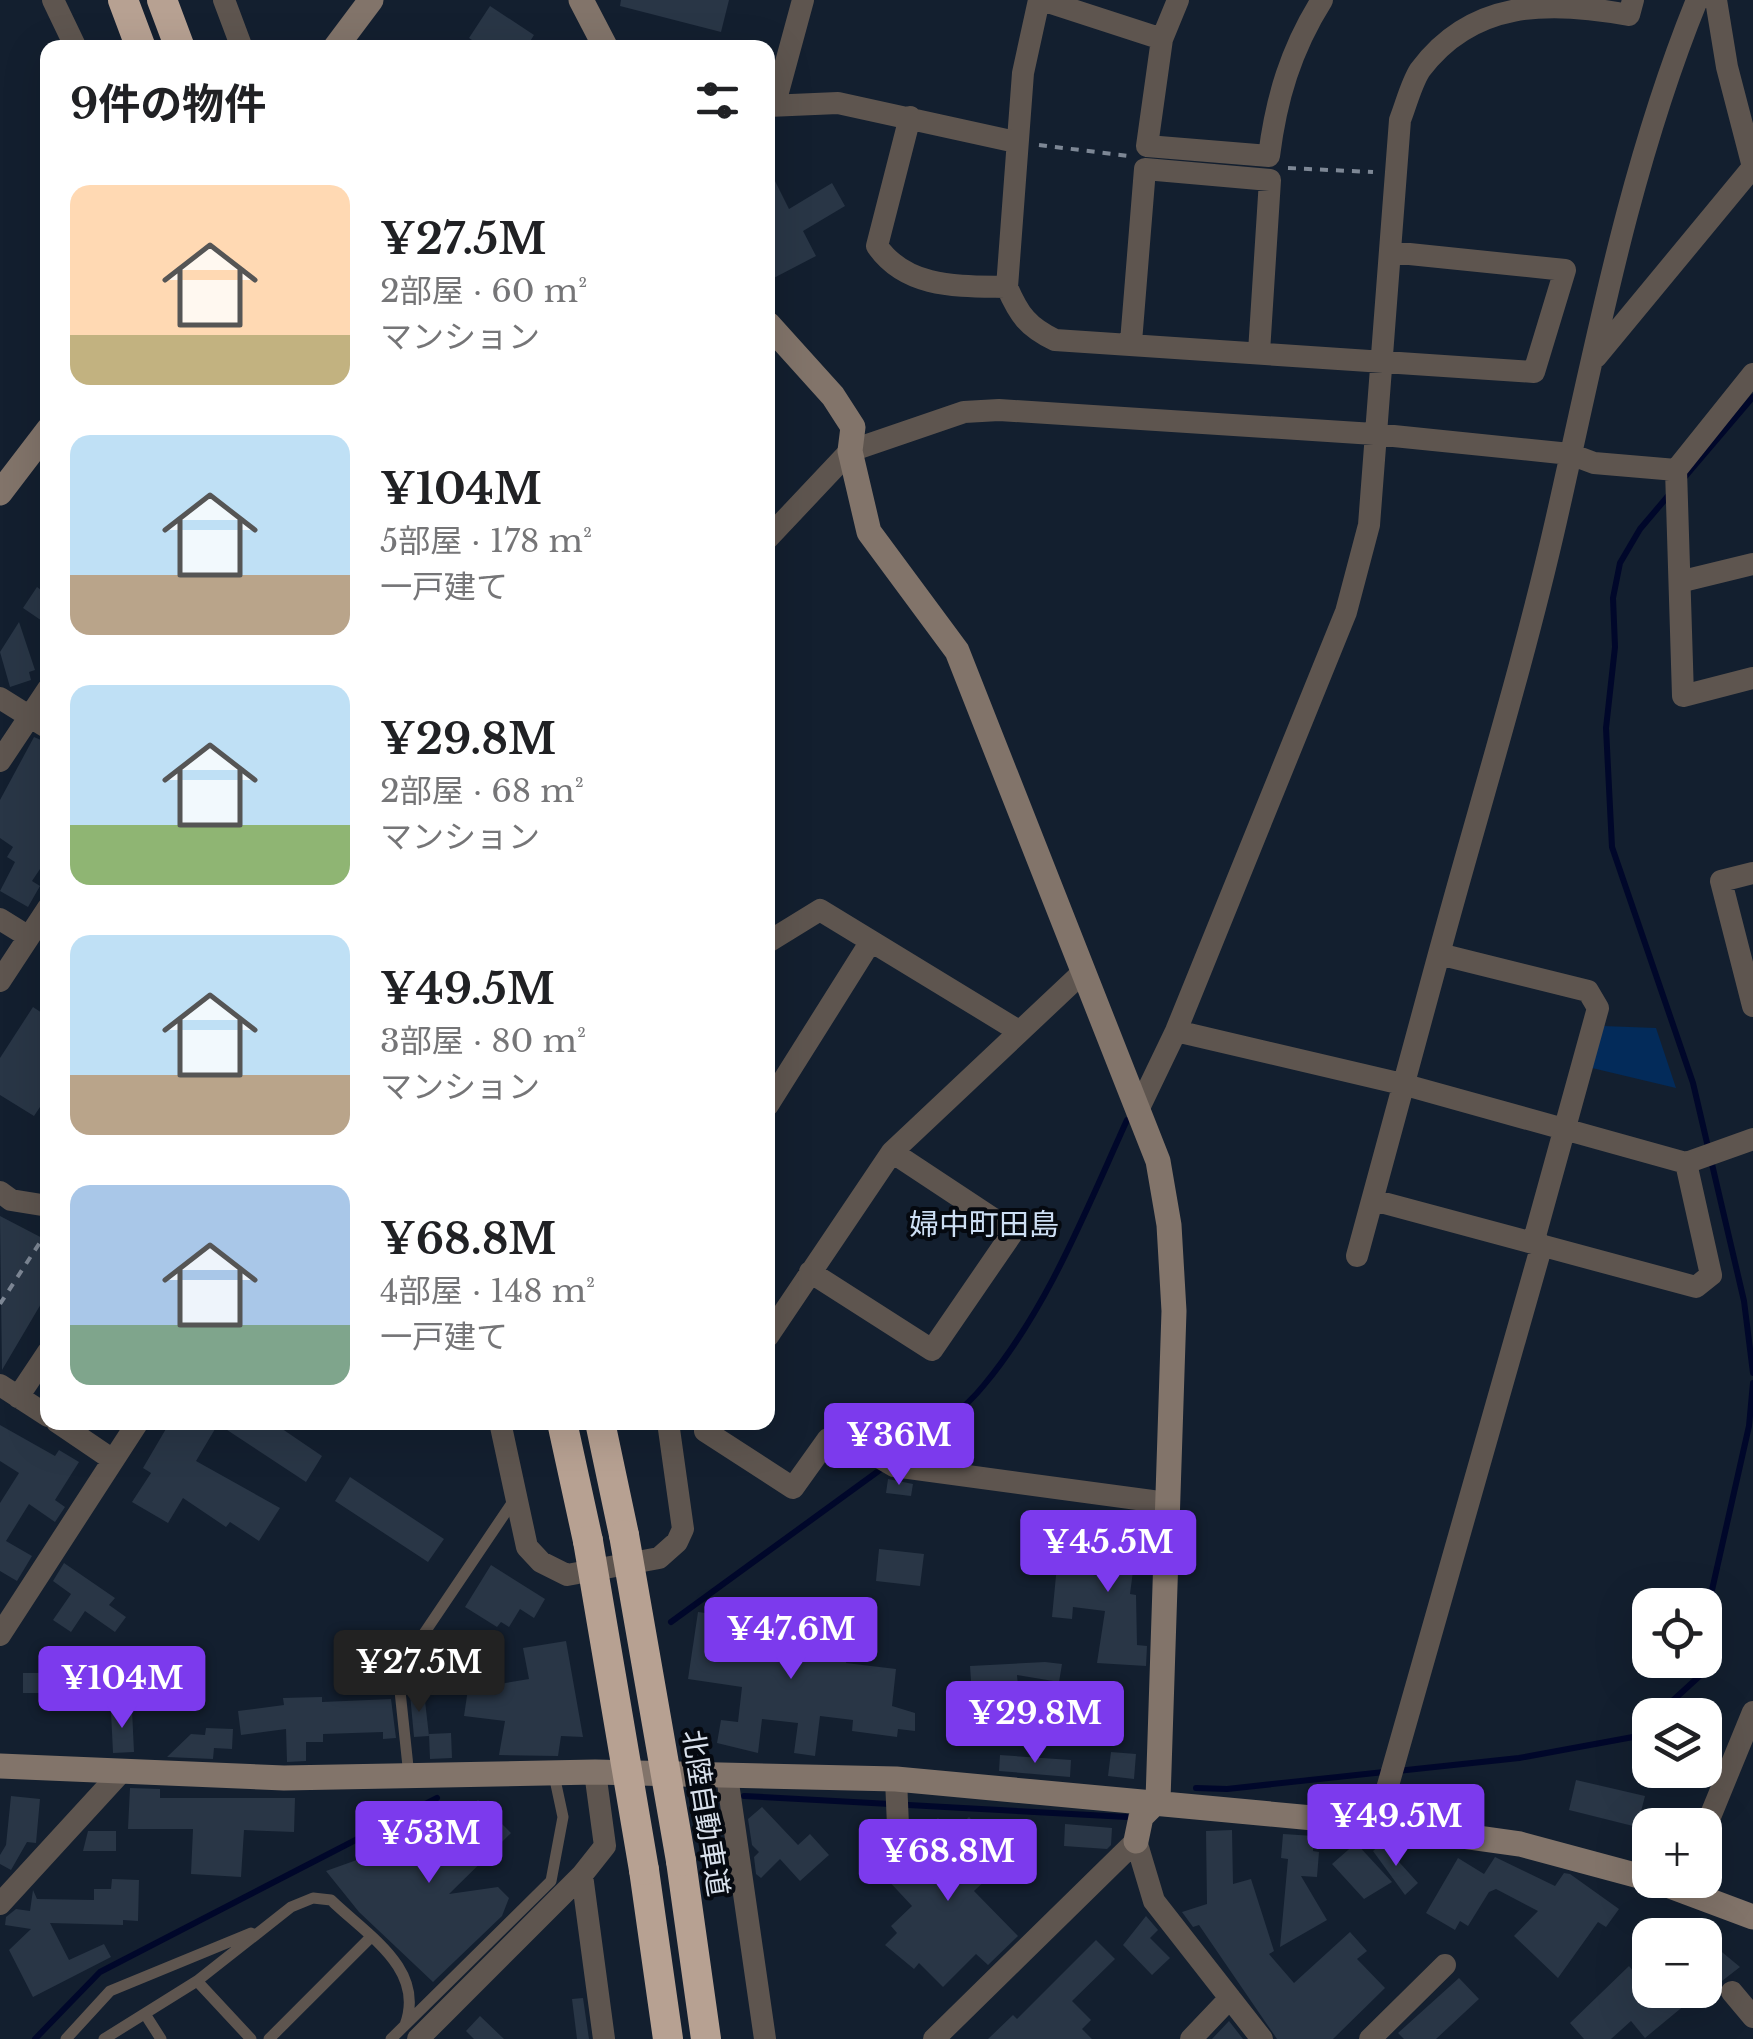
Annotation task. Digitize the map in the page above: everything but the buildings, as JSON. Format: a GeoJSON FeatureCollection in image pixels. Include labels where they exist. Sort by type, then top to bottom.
{"type":"FeatureCollection","features":[{"type":"Feature","properties":{"kind":"highway"},"geometry":{"type":"LineString","coordinates":[[122,0],[138,40]]}},
{"type":"Feature","properties":{"kind":"highway"},"geometry":{"type":"LineString","coordinates":[[162,0],[177,40]]}},
{"type":"Feature","properties":{"kind":"highway"},"geometry":{"type":"LineString","coordinates":[[564,1430],[588,1541],[644,1870],[668,2039]]}},
{"type":"Feature","properties":{"kind":"highway","name":"北陸自動車道"},"geometry":{"type":"LineString","coordinates":[[602,1430],[681,1861],[706,2039]]}},
{"type":"Feature","properties":{"kind":"street"},"geometry":{"type":"LineString","coordinates":[[53,0],[72,40]]}},
{"type":"Feature","properties":{"kind":"street"},"geometry":{"type":"LineString","coordinates":[[224,0],[239,40]]}},
{"type":"Feature","properties":{"kind":"street"},"geometry":{"type":"LineString","coordinates":[[341,40],[372,0]]}},
{"type":"Feature","properties":{"kind":"street"},"geometry":{"type":"LineString","coordinates":[[581,0],[601,40]]}},
{"type":"Feature","properties":{"kind":"street"},"geometry":{"type":"LineString","coordinates":[[775,92],[803,0]]}},
{"type":"Feature","properties":{"kind":"street"},"geometry":{"type":"LineString","coordinates":[[1162,40],[1040,0],[1023,74],[1006,288],[1019,315],[1032,328],[1056,340],[1131,342],[1534,372],[1566,270],[1390,252]]}},
{"type":"Feature","properties":{"kind":"street"},"geometry":{"type":"LineString","coordinates":[[1178,0],[1162,40],[1147,146],[1269,156],[1280,89],[1303,30],[1322,0]]}},
{"type":"Feature","properties":{"kind":"street"},"geometry":{"type":"LineString","coordinates":[[1139,1108],[1176,1032],[1346,612],[1368,525],[1400,120],[1420,71],[1479,8],[1574,2],[1629,16],[1633,0]]}},
{"type":"Feature","properties":{"kind":"street"},"geometry":{"type":"LineString","coordinates":[[1357,1256],[1556,523],[1636,174],[1667,74],[1697,0]]}},
{"type":"Feature","properties":{"kind":"street"},"geometry":{"type":"LineString","coordinates":[[1593,360],[1753,167],[1727,67],[1716,0]]}},
{"type":"Feature","properties":{"kind":"street"},"geometry":{"type":"LineString","coordinates":[[775,105],[838,103],[1016,142]]}},
{"type":"Feature","properties":{"kind":"street"},"geometry":{"type":"LineString","coordinates":[[910,117],[877,246],[890,264],[938,286],[1006,288]]}},
{"type":"Feature","properties":{"kind":"street"},"geometry":{"type":"LineString","coordinates":[[1131,342],[1145,169],[1270,180],[1259,352]]}},
{"type":"Feature","properties":{"kind":"street"},"geometry":{"type":"LineString","coordinates":[[775,332],[833,396],[852,427],[850,451],[869,532],[958,650],[1158,1161],[1170,1225],[1174,1311],[1158,1800],[1142,1816],[1136,1841],[1154,1901],[1262,2039]]}},
{"type":"Feature","properties":{"kind":"street"},"geometry":{"type":"LineString","coordinates":[[1753,374],[1676,470],[1684,696],[1753,678]]}},
{"type":"Feature","properties":{"kind":"street"},"geometry":{"type":"LineString","coordinates":[[775,531],[850,451],[964,412],[999,410],[1374,434],[1570,454],[1594,462],[1676,470]]}},
{"type":"Feature","properties":{"kind":"street"},"geometry":{"type":"LineString","coordinates":[[0,493],[40,440]]}},
{"type":"Feature","properties":{"kind":"street"},"geometry":{"type":"LineString","coordinates":[[1682,581],[1753,564]]}},
{"type":"Feature","properties":{"kind":"street"},"geometry":{"type":"LineString","coordinates":[[0,698],[38,722],[0,761]]}},
{"type":"Feature","properties":{"kind":"street"},"geometry":{"type":"LineString","coordinates":[[1753,874],[1721,881],[1753,1006]]}},
{"type":"Feature","properties":{"kind":"street"},"geometry":{"type":"LineString","coordinates":[[775,938],[820,910],[1017,1030]]}},
{"type":"Feature","properties":{"kind":"street"},"geometry":{"type":"LineString","coordinates":[[0,918],[29,936]]}},
{"type":"Feature","properties":{"kind":"street"},"geometry":{"type":"LineString","coordinates":[[0,981],[40,920]]}},
{"type":"Feature","properties":{"kind":"street"},"geometry":{"type":"LineString","coordinates":[[775,1094],[871,940]]}},
{"type":"Feature","properties":{"kind":"street"},"geometry":{"type":"LineString","coordinates":[[1377,1824],[1541,1248],[1535,1236],[1598,1008],[1588,991],[1439,954]]}},
{"type":"Feature","properties":{"kind":"street"},"geometry":{"type":"LineString","coordinates":[[775,1325],[892,1152],[1017,1030],[1082,974]]}},
{"type":"Feature","properties":{"kind":"street"},"geometry":{"type":"LineString","coordinates":[[1176,1032],[1402,1084],[1686,1163],[1753,1139]]}},
{"type":"Feature","properties":{"kind":"street"},"geometry":{"type":"LineString","coordinates":[[810,1272],[932,1350],[1014,1232],[892,1152]]}},
{"type":"Feature","properties":{"kind":"street"},"geometry":{"type":"LineString","coordinates":[[1373,1200],[1696,1287],[1711,1275],[1686,1163]]}},
{"type":"Feature","properties":{"kind":"street"},"geometry":{"type":"LineString","coordinates":[[0,1192],[12,1200],[40,1205]]}},
{"type":"Feature","properties":{"kind":"street"},"geometry":{"type":"LineString","coordinates":[[40,1360],[9,1391],[40,1411]]}},
{"type":"Feature","properties":{"kind":"street"},"geometry":{"type":"LineString","coordinates":[[69,1430],[113,1460]]}},
{"type":"Feature","properties":{"kind":"street"},"geometry":{"type":"LineString","coordinates":[[0,1635],[133,1430]]}},
{"type":"Feature","properties":{"kind":"street"},"geometry":{"type":"LineString","coordinates":[[502,1430],[527,1547],[541,1562],[567,1574],[659,1558],[677,1542],[683,1529],[678,1469],[670,1430]]}},
{"type":"Feature","properties":{"kind":"street"},"geometry":{"type":"LineString","coordinates":[[678,1469],[706,1430]]}},
{"type":"Feature","properties":{"kind":"street"},"geometry":{"type":"LineString","coordinates":[[712,1430],[793,1488],[828,1439],[841,1435],[894,1466],[1167,1503]]}},
{"type":"Feature","properties":{"kind":"street"},"geometry":{"type":"LineString","coordinates":[[1714,1808],[1753,1712]]}},
{"type":"Feature","properties":{"kind":"street"},"geometry":{"type":"LineString","coordinates":[[0,1766],[284,1778],[595,1772],[896,1778],[1158,1800],[1377,1824],[1520,1844],[1632,1874]]}},
{"type":"Feature","properties":{"kind":"street"},"geometry":{"type":"LineString","coordinates":[[0,1904],[123,1770]]}},
{"type":"Feature","properties":{"kind":"street"},"geometry":{"type":"LineString","coordinates":[[412,2032],[582,1875],[605,1846],[595,1772]]}},
{"type":"Feature","properties":{"kind":"street"},"geometry":{"type":"LineString","coordinates":[[727,1776],[765,2039]]}},
{"type":"Feature","properties":{"kind":"street"},"geometry":{"type":"LineString","coordinates":[[896,1778],[898,1826],[929,1858]]}},
{"type":"Feature","properties":{"kind":"street"},"geometry":{"type":"LineString","coordinates":[[934,2039],[1136,1841]]}},
{"type":"Feature","properties":{"kind":"street"},"geometry":{"type":"LineString","coordinates":[[582,1875],[604,2039]]}},
{"type":"Feature","properties":{"kind":"street"},"geometry":{"type":"LineString","coordinates":[[1713,1898],[1753,1918]]}},
{"type":"Feature","properties":{"kind":"street"},"geometry":{"type":"LineString","coordinates":[[1370,2039],[1445,1964]]}},
{"type":"Feature","properties":{"kind":"street"},"geometry":{"type":"LineString","coordinates":[[1732,1992],[1753,2017]]}},
{"type":"Feature","properties":{"kind":"street"},"geometry":{"type":"LineString","coordinates":[[1191,2039],[1230,1998]]}},
{"type":"Feature","properties":{"kind":"lane"},"geometry":{"type":"LineString","coordinates":[[409,1777],[398,1672],[517,1497]]}},
{"type":"Feature","properties":{"kind":"lane"},"geometry":{"type":"LineString","coordinates":[[391,2039],[412,2032],[552,1881],[563,1818],[554,1774]]}},
{"type":"Feature","properties":{"kind":"lane"},"geometry":{"type":"LineString","coordinates":[[104,2039],[198,1981],[291,1907],[313,1898],[331,1900],[407,1975],[412,2032]]}},
{"type":"Feature","properties":{"kind":"lane"},"geometry":{"type":"LineString","coordinates":[[66,2039],[110,1991],[264,1928]]}},
{"type":"Feature","properties":{"kind":"lane"},"geometry":{"type":"LineString","coordinates":[[269,2039],[370,1938]]}},
{"type":"Feature","properties":{"kind":"lane"},"geometry":{"type":"LineString","coordinates":[[198,1981],[251,2039]]}},
{"type":"Feature","properties":{"kind":"lane"},"geometry":{"type":"LineString","coordinates":[[144,2014],[160,2039]]}},
{"type":"Feature","properties":{"kind":"path"},"geometry":{"type":"LineString","coordinates":[[0,1304],[40,1242]]}},
{"type":"Feature","properties":{"kind":"shaded area"},"geometry":{"type":"Polygon","coordinates":[[[1603,1026],[1656,1028],[1676,1088],[1592,1068],[1603,1026]]]}},
{"type":"Feature","properties":{"kind":"waterway"},"geometry":{"type":"LineString","coordinates":[[1683,479],[1753,397]]}},
{"type":"Feature","properties":{"kind":"waterway"},"geometry":{"type":"LineString","coordinates":[[1668,496],[1640,529],[1620,563],[1613,598],[1615,647],[1606,728],[1612,847],[1693,1083],[1744,1301],[1753,1373]]}},
{"type":"Feature","properties":{"kind":"waterway"},"geometry":{"type":"LineString","coordinates":[[894,1459],[964,1406],[1007,1355],[1047,1291],[1127,1120]]}},
{"type":"Feature","properties":{"kind":"waterway"},"geometry":{"type":"LineString","coordinates":[[1676,1698],[1716,1661],[1712,1590],[1749,1426],[1753,1383]]}},
{"type":"Feature","properties":{"kind":"waterway"},"geometry":{"type":"LineString","coordinates":[[671,1622],[884,1467]]}},
{"type":"Feature","properties":{"kind":"waterway"},"geometry":{"type":"LineString","coordinates":[[1397,1771],[1519,1758],[1632,1737]]}},
{"type":"Feature","properties":{"kind":"waterway"},"geometry":{"type":"LineString","coordinates":[[1196,1788],[1227,1789],[1384,1772]]}},
{"type":"Feature","properties":{"kind":"waterway"},"geometry":{"type":"LineString","coordinates":[[744,1796],[1127,1817]]}},
{"type":"Feature","properties":{"kind":"waterway"},"geometry":{"type":"LineString","coordinates":[[35,2039],[100,1972],[437,1798]]}},
{"type":"Feature","properties":{"kind":"district","name":"婦中町田島"},"geometry":{"type":"Point","coordinates":[984,1225]}}]}
